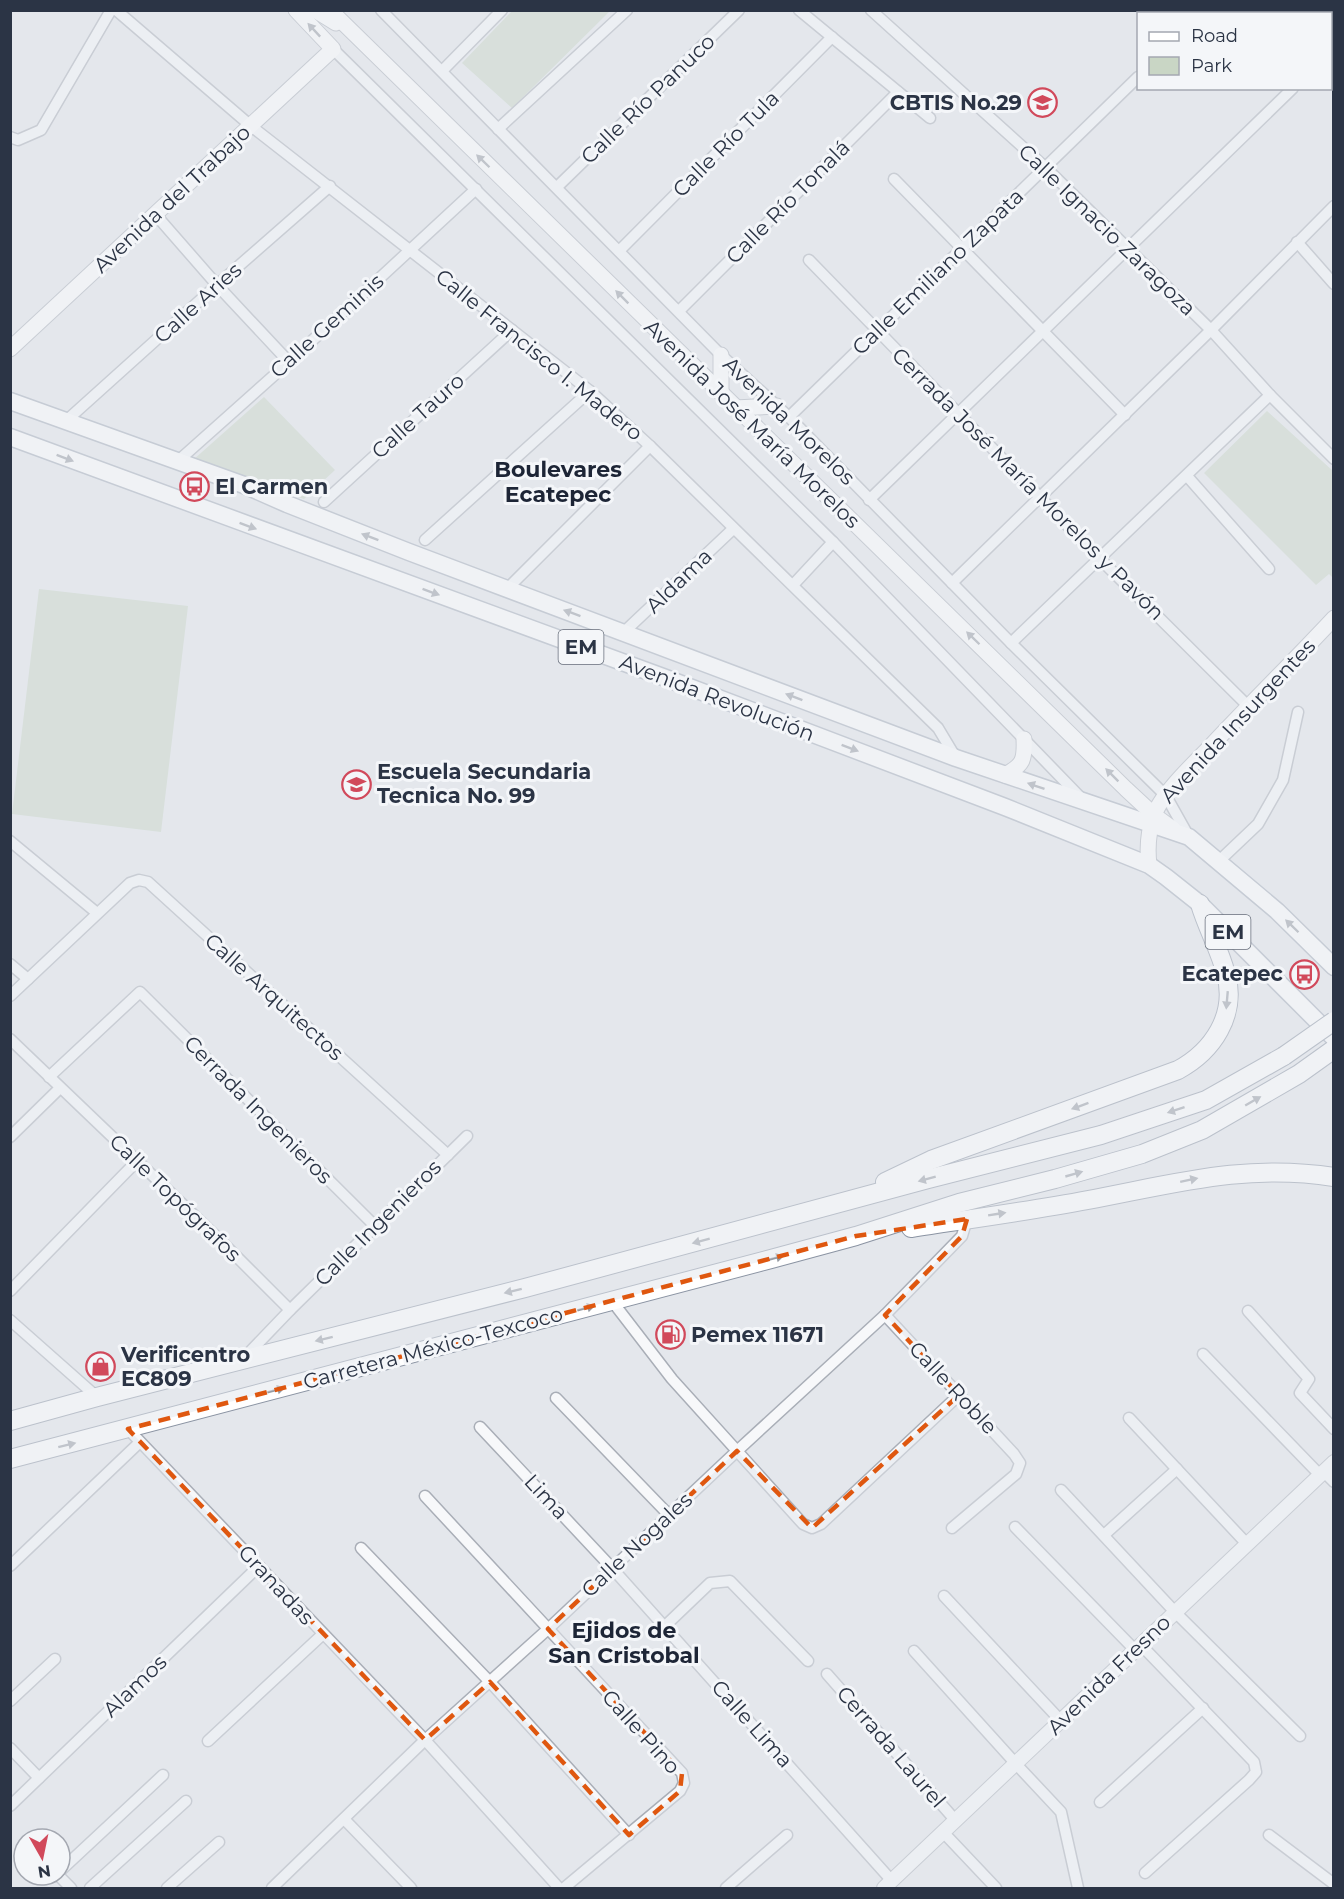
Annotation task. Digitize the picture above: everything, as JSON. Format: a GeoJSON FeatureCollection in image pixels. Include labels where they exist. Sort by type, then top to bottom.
{"type":"FeatureCollection","features":[{"type":"Feature","properties":{"kind":"highway"},"geometry":{"type":"LineString","coordinates":[[839,1204],[931,1160],[1178,1070],[1204,1053],[1220,1032],[1229,997],[1227,976],[1200,904]]}},
{"type":"Feature","properties":{"kind":"highway"},"geometry":{"type":"LineString","coordinates":[[839,1204],[1101,1135],[1206,1100],[1284,1056],[1334,1021]]}},
{"type":"Feature","properties":{"kind":"highway"},"geometry":{"type":"LineString","coordinates":[[856,1236],[959,1203],[1142,1154],[1202,1130],[1299,1074],[1334,1049]]}},
{"type":"Feature","properties":{"kind":"highway"},"geometry":{"type":"LineString","coordinates":[[856,1236],[1086,1201],[1200,1178],[1254,1172],[1312,1173],[1334,1177]]}},
{"type":"Feature","properties":{"kind":"highway","name":"Carretera México-Texcoco"},"geometry":{"type":"LineString","coordinates":[[10,1421],[839,1204]]}},
{"type":"Feature","properties":{"kind":"highway","name":"Carretera México-Texcoco"},"geometry":{"type":"LineString","coordinates":[[10,1459],[134,1435],[612,1301],[856,1236]]}},
{"type":"Feature","properties":{"kind":"main road","name":"Avenida José María Morelos"},"geometry":{"type":"LineString","coordinates":[[296,10],[333,49]]}},
{"type":"Feature","properties":{"kind":"main road"},"geometry":{"type":"LineString","coordinates":[[315,10],[349,30]]}},
{"type":"Feature","properties":{"kind":"main road","name":"Avenida José María Morelos"},"geometry":{"type":"LineString","coordinates":[[330,10],[1153,820]]}},
{"type":"Feature","properties":{"kind":"main road","name":"Avenida del Trabajo"},"geometry":{"type":"LineString","coordinates":[[10,349],[333,49]]}},
{"type":"Feature","properties":{"kind":"main road"},"geometry":{"type":"LineString","coordinates":[[721,355],[721,393]]}},
{"type":"Feature","properties":{"kind":"main road","name":"Avenida Revolución"},"geometry":{"type":"LineString","coordinates":[[10,401],[244,485],[409,552],[956,758],[1087,804],[1153,820],[1183,835],[1219,861],[1277,911],[1334,967]]}},
{"type":"Feature","properties":{"kind":"main road"},"geometry":{"type":"LineString","coordinates":[[735,408],[777,406]]}},
{"type":"Feature","properties":{"kind":"main road","name":"Avenida Revolución"},"geometry":{"type":"LineString","coordinates":[[10,437],[663,677],[1015,811],[1149,865],[1200,904],[1334,1038]]}},
{"type":"Feature","properties":{"kind":"main road","name":"Avenida Insurgentes"},"geometry":{"type":"LineString","coordinates":[[1149,865],[1148,850],[1153,820],[1166,796],[1192,765],[1334,618]]}},
{"type":"Feature","properties":{"kind":"main road"},"geometry":{"type":"LineString","coordinates":[[1005,775],[1018,768],[1025,755],[1024,739]]}},
{"type":"Feature","properties":{"kind":"street"},"geometry":{"type":"LineString","coordinates":[[10,137],[18,140],[41,130],[111,10]]}},
{"type":"Feature","properties":{"kind":"street","name":"Calle Francisco I. Madero"},"geometry":{"type":"LineString","coordinates":[[116,10],[251,126],[590,391],[650,446],[938,728],[956,758]]}},
{"type":"Feature","properties":{"kind":"street","name":"Avenida Morelos"},"geometry":{"type":"LineString","coordinates":[[381,10],[721,355],[789,417],[1011,643],[1166,796],[1183,835]]}},
{"type":"Feature","properties":{"kind":"street"},"geometry":{"type":"LineString","coordinates":[[442,71],[502,10]]}},
{"type":"Feature","properties":{"kind":"street"},"geometry":{"type":"LineString","coordinates":[[498,129],[627,10]]}},
{"type":"Feature","properties":{"kind":"street","name":"Calle Río Panuco"},"geometry":{"type":"LineString","coordinates":[[557,188],[739,10]]}},
{"type":"Feature","properties":{"kind":"street"},"geometry":{"type":"LineString","coordinates":[[799,10],[930,118]]}},
{"type":"Feature","properties":{"kind":"street","name":"Calle Ignacio Zaragoza"},"geometry":{"type":"LineString","coordinates":[[871,10],[1046,168],[1211,330],[1270,395],[1334,459]]}},
{"type":"Feature","properties":{"kind":"street","name":"Calle Río Tula"},"geometry":{"type":"LineString","coordinates":[[619,251],[832,37]]}},
{"type":"Feature","properties":{"kind":"street","name":"Avenida José María Morelos"},"geometry":{"type":"LineString","coordinates":[[333,49],[833,542],[1087,804]]}},
{"type":"Feature","properties":{"kind":"street","name":"Calle Emiliano Zapata"},"geometry":{"type":"LineString","coordinates":[[789,417],[1137,78]]}},
{"type":"Feature","properties":{"kind":"street"},"geometry":{"type":"LineString","coordinates":[[869,500],[1291,90]]}},
{"type":"Feature","properties":{"kind":"street","name":"Calle Río Tonalá"},"geometry":{"type":"LineString","coordinates":[[679,311],[898,92]]}},
{"type":"Feature","properties":{"kind":"street"},"geometry":{"type":"LineString","coordinates":[[894,178],[1125,414]]}},
{"type":"Feature","properties":{"kind":"street","name":"Calle Aries"},"geometry":{"type":"LineString","coordinates":[[67,420],[330,186]]}},
{"type":"Feature","properties":{"kind":"street","name":"Calle Geminis"},"geometry":{"type":"LineString","coordinates":[[178,461],[476,189]]}},
{"type":"Feature","properties":{"kind":"street"},"geometry":{"type":"LineString","coordinates":[[952,583],[1041,498],[1334,206]]}},
{"type":"Feature","properties":{"kind":"street"},"geometry":{"type":"LineString","coordinates":[[155,214],[289,362]]}},
{"type":"Feature","properties":{"kind":"street"},"geometry":{"type":"LineString","coordinates":[[1297,242],[1334,284]]}},
{"type":"Feature","properties":{"kind":"street","name":"Cerrada José María Morelos y Pavón"},"geometry":{"type":"LineString","coordinates":[[809,260],[1100,559],[1248,706]]}},
{"type":"Feature","properties":{"kind":"street","name":"Calle Tauro"},"geometry":{"type":"LineString","coordinates":[[324,502],[512,330]]}},
{"type":"Feature","properties":{"kind":"street"},"geometry":{"type":"LineString","coordinates":[[425,540],[590,391]]}},
{"type":"Feature","properties":{"kind":"street"},"geometry":{"type":"LineString","coordinates":[[1011,643],[1270,395]]}},
{"type":"Feature","properties":{"kind":"street"},"geometry":{"type":"LineString","coordinates":[[507,589],[650,446]]}},
{"type":"Feature","properties":{"kind":"street"},"geometry":{"type":"LineString","coordinates":[[1187,476],[1269,569]]}},
{"type":"Feature","properties":{"kind":"street","name":"Aldama"},"geometry":{"type":"LineString","coordinates":[[624,633],[733,529]]}},
{"type":"Feature","properties":{"kind":"street"},"geometry":{"type":"LineString","coordinates":[[793,585],[833,542]]}},
{"type":"Feature","properties":{"kind":"street"},"geometry":{"type":"LineString","coordinates":[[1219,861],[1258,824],[1283,780],[1298,712]]}},
{"type":"Feature","properties":{"kind":"street"},"geometry":{"type":"LineString","coordinates":[[10,841],[97,913]]}},
{"type":"Feature","properties":{"kind":"street","name":"Calle Arquitectos"},"geometry":{"type":"LineString","coordinates":[[10,996],[130,883],[139,880],[148,882],[448,1155]]}},
{"type":"Feature","properties":{"kind":"street"},"geometry":{"type":"LineString","coordinates":[[10,964],[28,979]]}},
{"type":"Feature","properties":{"kind":"street","name":"Cerrada Ingenieros"},"geometry":{"type":"LineString","coordinates":[[49,1077],[140,992],[376,1227]]}},
{"type":"Feature","properties":{"kind":"street","name":"Calle Topógrafos"},"geometry":{"type":"LineString","coordinates":[[10,1039],[290,1310]]}},
{"type":"Feature","properties":{"kind":"street"},"geometry":{"type":"LineString","coordinates":[[10,1137],[60,1088]]}},
{"type":"Feature","properties":{"kind":"street","name":"Calle Ingenieros"},"geometry":{"type":"LineString","coordinates":[[290,1310],[467,1136]]}},
{"type":"Feature","properties":{"kind":"street"},"geometry":{"type":"LineString","coordinates":[[10,1291],[137,1161]]}},
{"type":"Feature","properties":{"kind":"street","name":"Calle Nogales"},"geometry":{"type":"LineString","coordinates":[[272,1888],[425,1740],[548,1629],[737,1450],[885,1315],[962,1236],[967,1219]]}},
{"type":"Feature","properties":{"kind":"street"},"geometry":{"type":"LineString","coordinates":[[612,1301],[672,1379],[803,1524],[812,1528],[821,1524],[959,1395]]}},
{"type":"Feature","properties":{"kind":"street"},"geometry":{"type":"LineString","coordinates":[[242,1360],[290,1310]]}},
{"type":"Feature","properties":{"kind":"street"},"geometry":{"type":"LineString","coordinates":[[1248,1311],[1309,1379],[1300,1393],[1334,1429]]}},
{"type":"Feature","properties":{"kind":"street","name":"Calle Roble"},"geometry":{"type":"LineString","coordinates":[[885,1315],[1020,1463],[1016,1474],[952,1528]]}},
{"type":"Feature","properties":{"kind":"street"},"geometry":{"type":"LineString","coordinates":[[10,1320],[97,1397]]}},
{"type":"Feature","properties":{"kind":"street"},"geometry":{"type":"LineString","coordinates":[[1203,1354],[1326,1469],[1334,1482]]}},
{"type":"Feature","properties":{"kind":"street"},"geometry":{"type":"LineString","coordinates":[[556,1398],[669,1515]]}},
{"type":"Feature","properties":{"kind":"street"},"geometry":{"type":"LineString","coordinates":[[1129,1418],[1247,1544]]}},
{"type":"Feature","properties":{"kind":"street","name":"Lima"},"geometry":{"type":"LineString","coordinates":[[480,1427],[612,1568]]}},
{"type":"Feature","properties":{"kind":"street"},"geometry":{"type":"LineString","coordinates":[[10,1566],[134,1435]]}},
{"type":"Feature","properties":{"kind":"street","name":"Granadas"},"geometry":{"type":"LineString","coordinates":[[134,1435],[425,1740],[559,1888]]}},
{"type":"Feature","properties":{"kind":"street"},"geometry":{"type":"LineString","coordinates":[[1104,1535],[1177,1469]]}},
{"type":"Feature","properties":{"kind":"street","name":"Avenida Fresno"},"geometry":{"type":"LineString","coordinates":[[888,1885],[1326,1469]]}},
{"type":"Feature","properties":{"kind":"street"},"geometry":{"type":"LineString","coordinates":[[1061,1490],[1175,1612],[1300,1736]]}},
{"type":"Feature","properties":{"kind":"street","name":"Calle Pino"},"geometry":{"type":"LineString","coordinates":[[425,1496],[682,1773],[684,1783],[680,1791],[629,1835]]}},
{"type":"Feature","properties":{"kind":"street"},"geometry":{"type":"LineString","coordinates":[[1015,1527],[1203,1708],[1254,1762],[1256,1772],[1249,1780],[1145,1873]]}},
{"type":"Feature","properties":{"kind":"street"},"geometry":{"type":"LineString","coordinates":[[362,1548],[490,1682],[629,1835],[564,1888]]}},
{"type":"Feature","properties":{"kind":"street","name":"Alamos"},"geometry":{"type":"LineString","coordinates":[[10,1806],[259,1566]]}},
{"type":"Feature","properties":{"kind":"street","name":"Calle Lima"},"geometry":{"type":"LineString","coordinates":[[612,1568],[665,1626],[888,1885]]}},
{"type":"Feature","properties":{"kind":"street"},"geometry":{"type":"LineString","coordinates":[[665,1626],[710,1583],[730,1581],[808,1661]]}},
{"type":"Feature","properties":{"kind":"street"},"geometry":{"type":"LineString","coordinates":[[944,1596],[1061,1721]]}},
{"type":"Feature","properties":{"kind":"street"},"geometry":{"type":"LineString","coordinates":[[208,1741],[323,1634]]}},
{"type":"Feature","properties":{"kind":"street"},"geometry":{"type":"LineString","coordinates":[[914,1651],[1061,1812],[1078,1888]]}},
{"type":"Feature","properties":{"kind":"street"},"geometry":{"type":"LineString","coordinates":[[10,1701],[55,1659]]}},
{"type":"Feature","properties":{"kind":"street","name":"Cerrada Laurel"},"geometry":{"type":"LineString","coordinates":[[826,1674],[956,1821]]}},
{"type":"Feature","properties":{"kind":"street"},"geometry":{"type":"LineString","coordinates":[[1100,1802],[1203,1708]]}},
{"type":"Feature","properties":{"kind":"street"},"geometry":{"type":"LineString","coordinates":[[10,1748],[39,1778]]}},
{"type":"Feature","properties":{"kind":"street"},"geometry":{"type":"LineString","coordinates":[[72,1861],[163,1775]]}},
{"type":"Feature","properties":{"kind":"street"},"geometry":{"type":"LineString","coordinates":[[90,1888],[186,1801]]}},
{"type":"Feature","properties":{"kind":"street"},"geometry":{"type":"LineString","coordinates":[[344,1819],[411,1888]]}},
{"type":"Feature","properties":{"kind":"street"},"geometry":{"type":"LineString","coordinates":[[944,1832],[996,1888]]}},
{"type":"Feature","properties":{"kind":"street"},"geometry":{"type":"LineString","coordinates":[[726,1888],[787,1835]]}},
{"type":"Feature","properties":{"kind":"street"},"geometry":{"type":"LineString","coordinates":[[1269,1835],[1334,1884]]}},
{"type":"Feature","properties":{"kind":"street"},"geometry":{"type":"LineString","coordinates":[[166,1888],[219,1842]]}},
{"type":"Feature","properties":{"kind":"highlighted area"},"geometry":{"type":"Polygon","coordinates":[[[967,1219],[962,1236],[885,1315],[959,1395],[812,1528],[737,1451],[548,1629],[682,1773],[680,1791],[629,1835],[490,1682],[425,1740],[128,1429],[856,1236],[967,1219]]]}},
{"type":"Feature","properties":{"kind":"green space"},"geometry":{"type":"Polygon","coordinates":[[[512,11],[610,11],[512,108],[462,63],[512,11]]]}},
{"type":"Feature","properties":{"kind":"green space"},"geometry":{"type":"Polygon","coordinates":[[[264,397],[335,470],[304,499],[193,460],[264,397]]]}},
{"type":"Feature","properties":{"kind":"green space"},"geometry":{"type":"Polygon","coordinates":[[[1267,411],[1333,471],[1333,578],[1329,574],[1316,585],[1204,473],[1267,411]]]}},
{"type":"Feature","properties":{"kind":"green space"},"geometry":{"type":"Polygon","coordinates":[[[39,589],[188,606],[161,832],[12,814],[39,589]]]}},
{"type":"Feature","properties":{"kind":"place","name":"CBTIS No.29"},"geometry":{"type":"Point","coordinates":[1043,103]}},
{"type":"Feature","properties":{"kind":"place","name":"El Carmen"},"geometry":{"type":"Point","coordinates":[194,487]}},
{"type":"Feature","properties":{"kind":"place","name":"Escuela Secundaria Tecnica No. 99"},"geometry":{"type":"Point","coordinates":[356,784]}},
{"type":"Feature","properties":{"kind":"place","name":"Ecatepec"},"geometry":{"type":"Point","coordinates":[1304,974]}},
{"type":"Feature","properties":{"kind":"place","name":"Pemex 11671"},"geometry":{"type":"Point","coordinates":[670,1335]}},
{"type":"Feature","properties":{"kind":"place","name":"Verificentro EC809"},"geometry":{"type":"Point","coordinates":[100,1367]}},
{"type":"Feature","properties":{"kind":"district","name":"Boulevares Ecatepec"},"geometry":{"type":"Point","coordinates":[558,482]}},
{"type":"Feature","properties":{"kind":"district","name":"Ejidos de San Cristobal"},"geometry":{"type":"Point","coordinates":[624,1643]}}]}
